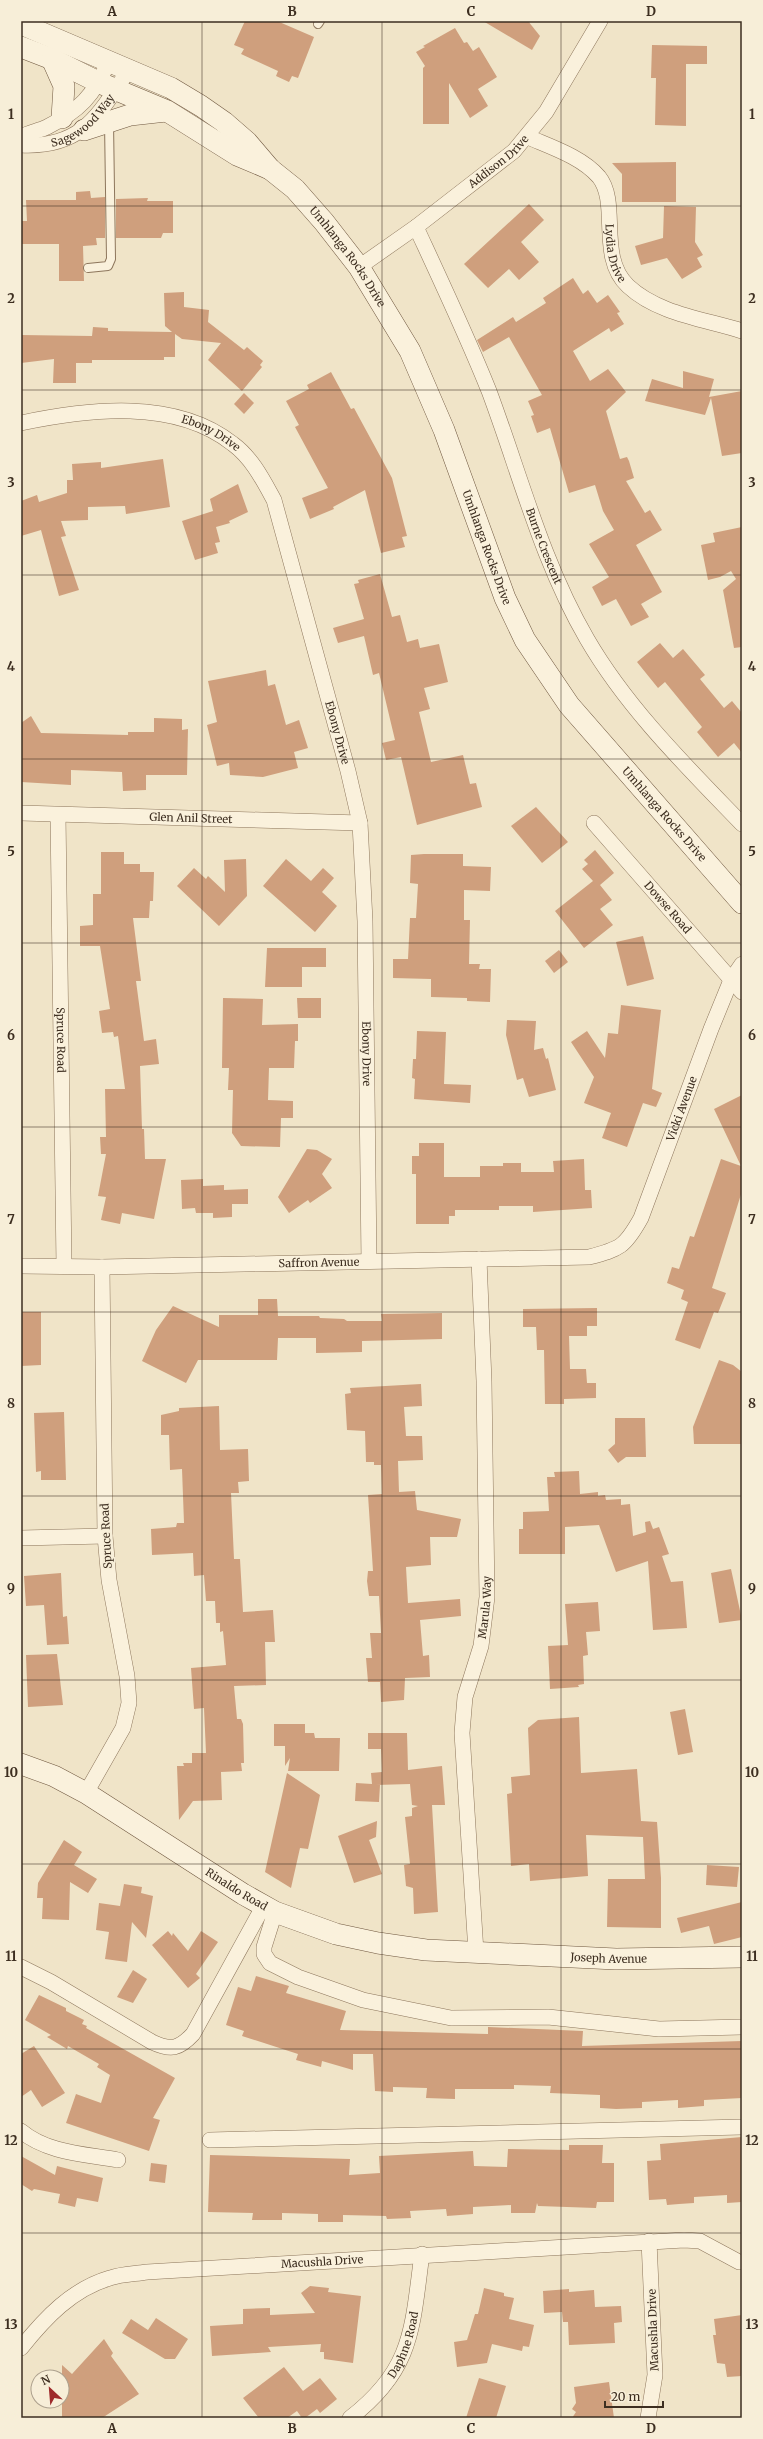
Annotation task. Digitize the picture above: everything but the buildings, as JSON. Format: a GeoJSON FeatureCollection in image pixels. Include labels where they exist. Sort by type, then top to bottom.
{"type":"FeatureCollection","features":[{"type":"Feature","properties":{"kind":"main road","name":"Umhlanga Rocks Drive"},"geometry":{"type":"LineString","coordinates":[[21,24],[108,63],[171,88],[224,122],[247,142],[270,169],[295,190],[359,267],[410,351],[426,386],[505,598],[526,640],[569,705],[742,903]]}},
{"type":"Feature","properties":{"kind":"main road","name":"Umhlanga Rocks Drive"},"geometry":{"type":"LineString","coordinates":[[21,47],[52,59],[108,86],[167,111],[236,155],[270,169]]}},
{"type":"Feature","properties":{"kind":"main road"},"geometry":{"type":"LineString","coordinates":[[52,59],[64,86],[62,118]]}},
{"type":"Feature","properties":{"kind":"main road"},"geometry":{"type":"LineString","coordinates":[[84,130],[130,115],[167,111]]}},
{"type":"Feature","properties":{"kind":"main road","name":"Rinaldo Road"},"geometry":{"type":"LineString","coordinates":[[21,1764],[54,1776],[86,1793],[243,1894],[270,1909],[336,1934],[378,1943],[426,1950],[476,1952]]}},
{"type":"Feature","properties":{"kind":"main road","name":"Joseph Avenue"},"geometry":{"type":"LineString","coordinates":[[476,1952],[616,1959],[742,1957]]}},
{"type":"Feature","properties":{"kind":"street","name":"Addison Drive"},"geometry":{"type":"LineString","coordinates":[[359,267],[416,227],[509,155],[528,137],[571,72],[600,21]]}},
{"type":"Feature","properties":{"kind":"street","name":"Sagewood Way"},"geometry":{"type":"LineString","coordinates":[[21,145],[49,143],[84,130],[96,118],[108,86],[108,63]]}},
{"type":"Feature","properties":{"kind":"street","name":"Sagewood Way"},"geometry":{"type":"LineString","coordinates":[[21,137],[62,118],[128,71]]}},
{"type":"Feature","properties":{"kind":"street","name":"Lydia Drive"},"geometry":{"type":"LineString","coordinates":[[528,137],[569,156],[588,167],[604,185],[608,203],[608,229],[613,258],[626,285],[654,304],[742,331]]}},
{"type":"Feature","properties":{"kind":"street","name":"Burne Crescent"},"geometry":{"type":"LineString","coordinates":[[416,227],[488,390],[560,589],[584,633],[617,685],[657,733],[742,824]]}},
{"type":"Feature","properties":{"kind":"street","name":"Ebony Drive"},"geometry":{"type":"LineString","coordinates":[[21,423],[49,417],[142,411],[172,414],[190,419],[233,444],[246,456],[260,474],[274,500],[348,771],[360,823],[365,914],[369,1261]]}},
{"type":"Feature","properties":{"kind":"street","name":"Glen Anil Street"},"geometry":{"type":"LineString","coordinates":[[21,813],[360,823]]}},
{"type":"Feature","properties":{"kind":"street","name":"Spruce Road"},"geometry":{"type":"LineString","coordinates":[[58,815],[64,1265]]}},
{"type":"Feature","properties":{"kind":"street","name":"Dowse Road"},"geometry":{"type":"LineString","coordinates":[[594,823],[742,992]]}},
{"type":"Feature","properties":{"kind":"street","name":"Vicki Avenue"},"geometry":{"type":"LineString","coordinates":[[617,1250],[631,1237],[641,1218],[731,980],[742,964]]}},
{"type":"Feature","properties":{"kind":"street","name":"Saffron Avenue"},"geometry":{"type":"LineString","coordinates":[[21,1266],[64,1265],[102,1267],[589,1257],[617,1250]]}},
{"type":"Feature","properties":{"kind":"street","name":"Marula Way"},"geometry":{"type":"LineString","coordinates":[[476,1952],[462,1732],[465,1697],[482,1646],[486,1597],[484,1382],[479,1259]]}},
{"type":"Feature","properties":{"kind":"street","name":"Spruce Road"},"geometry":{"type":"LineString","coordinates":[[86,1793],[123,1728],[129,1703],[127,1676],[109,1580],[105,1536],[102,1267]]}},
{"type":"Feature","properties":{"kind":"street"},"geometry":{"type":"LineString","coordinates":[[21,1538],[105,1536]]}},
{"type":"Feature","properties":{"kind":"street"},"geometry":{"type":"LineString","coordinates":[[21,1967],[51,1982],[152,2042],[164,2047],[174,2048],[184,2044],[193,2034],[270,1909]]}},
{"type":"Feature","properties":{"kind":"street"},"geometry":{"type":"LineString","coordinates":[[270,1909],[264,1947],[264,1954],[270,1963],[298,1977],[363,2000],[431,2016],[451,2018],[548,2017],[659,2029],[742,2027]]}},
{"type":"Feature","properties":{"kind":"street"},"geometry":{"type":"LineString","coordinates":[[210,2140],[742,2127]]}},
{"type":"Feature","properties":{"kind":"street"},"geometry":{"type":"LineString","coordinates":[[21,2131],[34,2141],[58,2150],[118,2160]]}},
{"type":"Feature","properties":{"kind":"street","name":"Macushla Drive"},"geometry":{"type":"LineString","coordinates":[[648,2418],[655,2375],[649,2241]]}},
{"type":"Feature","properties":{"kind":"street","name":"Macushla Drive"},"geometry":{"type":"LineString","coordinates":[[21,2348],[45,2318],[81,2291],[110,2278],[147,2272],[649,2241],[700,2241],[739,2262]]}},
{"type":"Feature","properties":{"kind":"street","name":"Daphne Road"},"geometry":{"type":"LineString","coordinates":[[350,2418],[368,2404],[386,2385],[398,2367],[407,2346],[422,2254]]}},
{"type":"Feature","properties":{"kind":"lane"},"geometry":{"type":"LineString","coordinates":[[88,268],[108,266],[111,259],[108,122]]}}]}
